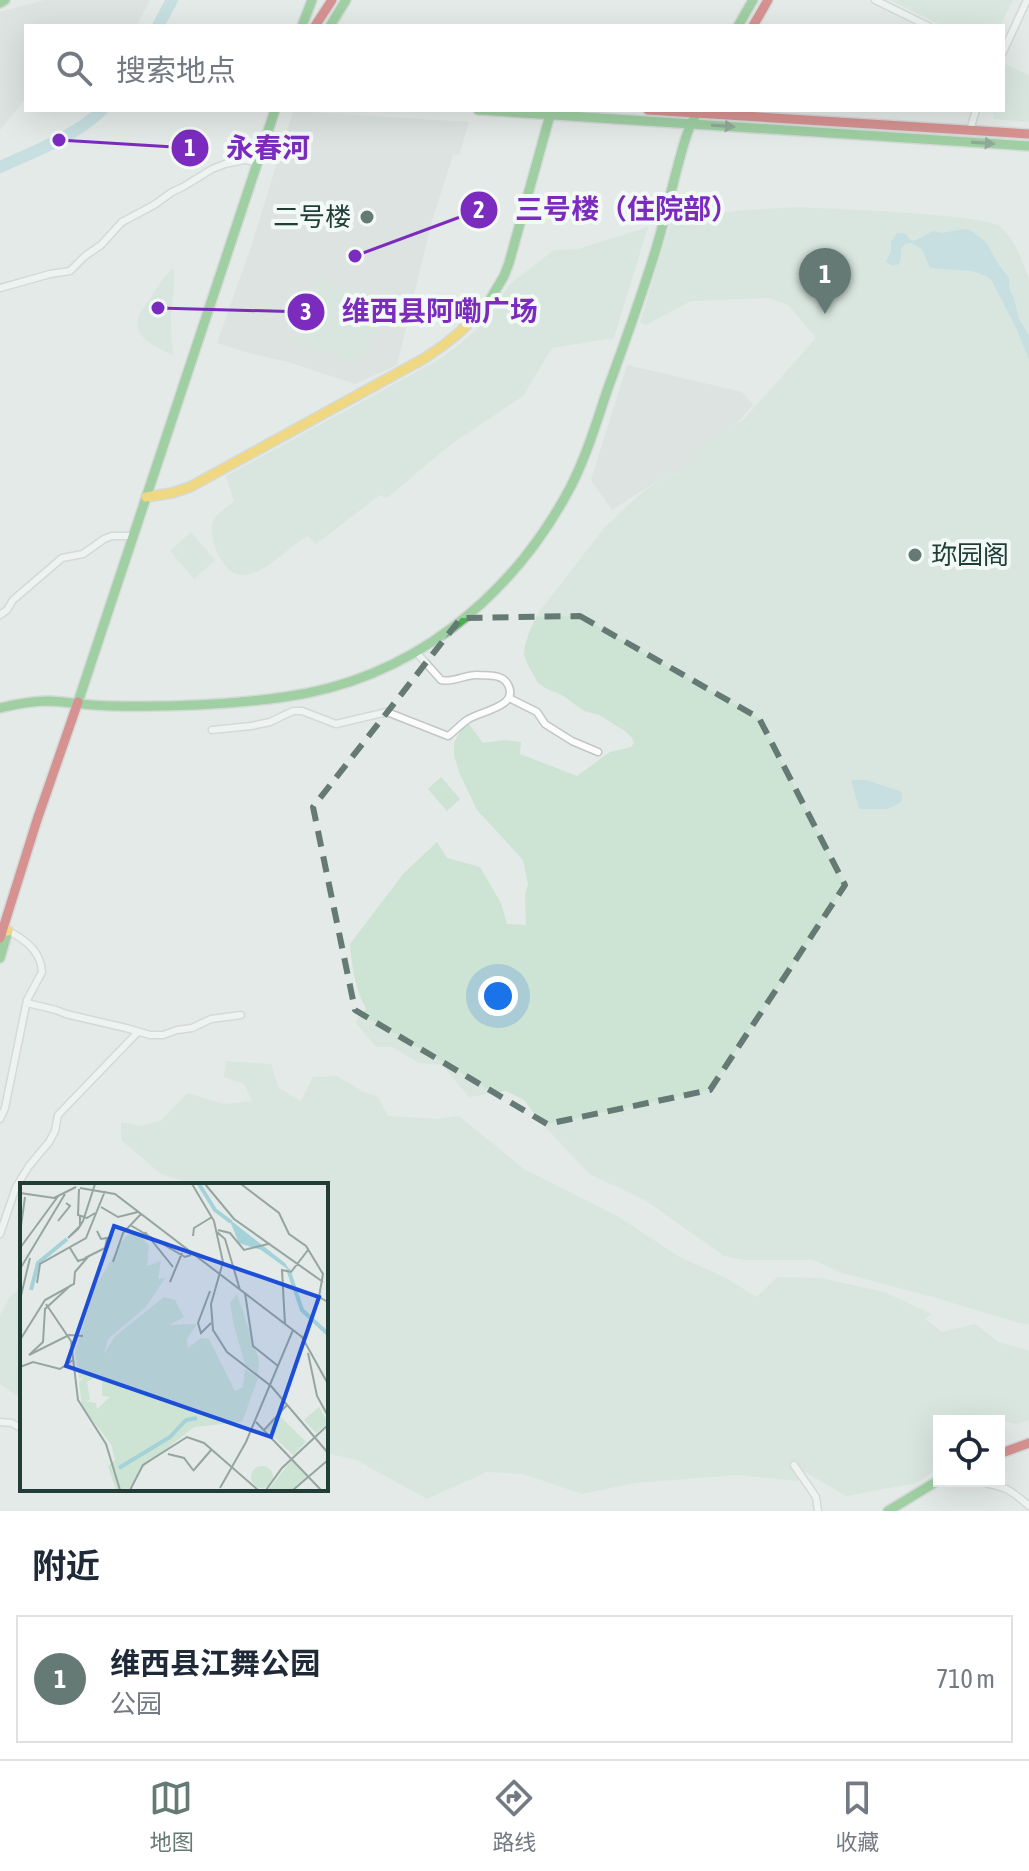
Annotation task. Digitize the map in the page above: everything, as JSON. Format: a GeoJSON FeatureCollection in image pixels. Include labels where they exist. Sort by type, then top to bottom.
{"type":"FeatureCollection","features":[{"type":"Feature","properties":{"kind":"main road"},"geometry":{"type":"LineString","coordinates":[[303,24],[312,0]]}},
{"type":"Feature","properties":{"kind":"main road"},"geometry":{"type":"LineString","coordinates":[[316,24],[332,0]]}},
{"type":"Feature","properties":{"kind":"main road"},"geometry":{"type":"LineString","coordinates":[[331,24],[346,0]]}},
{"type":"Feature","properties":{"kind":"main road"},"geometry":{"type":"LineString","coordinates":[[739,24],[753,0]]}},
{"type":"Feature","properties":{"kind":"main road"},"geometry":{"type":"LineString","coordinates":[[754,24],[768,0]]}},
{"type":"Feature","properties":{"kind":"main road"},"geometry":{"type":"LineString","coordinates":[[0,958],[3,933],[73,730],[77,706],[274,112]]}},
{"type":"Feature","properties":{"kind":"main road"},"geometry":{"type":"LineString","coordinates":[[507,112],[1029,146]]}},
{"type":"Feature","properties":{"kind":"main road"},"geometry":{"type":"LineString","coordinates":[[0,708],[49,701],[77,706],[118,707],[282,699],[364,678],[417,653],[459,624],[508,577],[545,528],[573,481],[617,365],[657,243],[690,124],[696,112]]}},
{"type":"Feature","properties":{"kind":"main road"},"geometry":{"type":"LineString","coordinates":[[711,112],[1029,134]]}},
{"type":"Feature","properties":{"kind":"main road"},"geometry":{"type":"LineString","coordinates":[[146,497],[190,487],[425,358],[471,324],[492,298],[509,263],[550,115]]}},
{"type":"Feature","properties":{"kind":"main road"},"geometry":{"type":"LineString","coordinates":[[1005,1452],[1029,1443]]}},
{"type":"Feature","properties":{"kind":"main road"},"geometry":{"type":"LineString","coordinates":[[888,1511],[933,1483]]}},
{"type":"Feature","properties":{"kind":"street"},"geometry":{"type":"LineString","coordinates":[[875,0],[924,24]]}},
{"type":"Feature","properties":{"kind":"street"},"geometry":{"type":"LineString","coordinates":[[1005,48],[1027,0]]}},
{"type":"Feature","properties":{"kind":"street"},"geometry":{"type":"LineString","coordinates":[[970,130],[975,112]]}},
{"type":"Feature","properties":{"kind":"street"},"geometry":{"type":"LineString","coordinates":[[0,288],[70,271],[122,222],[172,192],[225,164],[244,160],[257,162]]}},
{"type":"Feature","properties":{"kind":"street"},"geometry":{"type":"LineString","coordinates":[[0,615],[62,558],[83,554],[112,536],[133,536]]}},
{"type":"Feature","properties":{"kind":"street"},"geometry":{"type":"LineString","coordinates":[[212,730],[270,722],[293,711],[302,711],[336,724],[387,712],[448,736],[467,719],[493,710],[509,698],[510,691],[502,678],[476,675],[441,680],[417,653]]}},
{"type":"Feature","properties":{"kind":"street"},"geometry":{"type":"LineString","coordinates":[[509,698],[537,712],[545,724],[572,741],[598,752]]}},
{"type":"Feature","properties":{"kind":"street"},"geometry":{"type":"LineString","coordinates":[[0,1119],[27,1003],[43,966],[23,938],[3,933]]}},
{"type":"Feature","properties":{"kind":"street"},"geometry":{"type":"LineString","coordinates":[[27,1003],[150,1035],[163,1035],[192,1028],[211,1019],[241,1015]]}},
{"type":"Feature","properties":{"kind":"street"},"geometry":{"type":"LineString","coordinates":[[0,1234],[16,1187],[49,1142],[58,1115],[138,1032]]}},
{"type":"Feature","properties":{"kind":"street"},"geometry":{"type":"LineString","coordinates":[[0,1422],[20,1428]]}},
{"type":"Feature","properties":{"kind":"street"},"geometry":{"type":"LineString","coordinates":[[794,1465],[816,1497],[818,1511]]}},
{"type":"Feature","properties":{"kind":"street"},"geometry":{"type":"LineString","coordinates":[[1002,1487],[1029,1506]]}},
{"type":"Feature","properties":{"kind":"highlighted area"},"geometry":{"type":"Polygon","coordinates":[[[580,616],[759,718],[845,885],[710,1090],[547,1124],[355,1010],[313,807],[461,618],[580,616]]]}},
{"type":"Feature","properties":{"kind":"shaded area"},"geometry":{"type":"Polygon","coordinates":[[[44,0],[150,0],[137,24],[24,24],[24,100],[0,130],[0,12],[44,0]]]}},
{"type":"Feature","properties":{"kind":"shaded area"},"geometry":{"type":"Polygon","coordinates":[[[293,112],[469,122],[459,155],[453,155],[432,221],[397,365],[355,384],[217,343],[251,247],[293,112]]]}},
{"type":"Feature","properties":{"kind":"shaded area"},"geometry":{"type":"Polygon","coordinates":[[[627,365],[742,392],[753,405],[697,466],[665,476],[612,510],[591,480],[627,365]]]}},
{"type":"Feature","properties":{"kind":"green space"},"geometry":{"type":"Polygon","coordinates":[[[890,0],[1013,0],[1001,24],[939,24],[890,0]]]}},
{"type":"Feature","properties":{"kind":"green space"},"geometry":{"type":"Polygon","coordinates":[[[1005,64],[1029,75],[1029,122],[994,119],[992,112],[1005,112],[1005,64]]]}},
{"type":"Feature","properties":{"kind":"green space"},"geometry":{"type":"Polygon","coordinates":[[[800,207],[937,215],[987,222],[999,226],[1010,238],[1029,280],[1029,1324],[842,1273],[813,1260],[745,1260],[724,1256],[645,1200],[589,1174],[524,1100],[506,1091],[469,1097],[442,1065],[419,1063],[392,1047],[376,1047],[355,1022],[366,1009],[355,978],[350,944],[403,874],[437,842],[447,858],[480,867],[501,903],[507,924],[526,925],[525,894],[528,884],[523,860],[477,810],[459,772],[454,743],[462,728],[469,724],[483,743],[504,740],[521,742],[520,754],[577,776],[610,752],[631,747],[634,743],[625,731],[538,683],[524,655],[525,645],[539,612],[604,528],[640,494],[665,476],[680,472],[702,445],[743,420],[816,338],[788,305],[769,298],[691,301],[646,325],[640,322],[672,219],[800,207]]]}},
{"type":"Feature","properties":{"kind":"green space"},"geometry":{"type":"Polygon","coordinates":[[[648,227],[614,338],[552,348],[523,396],[450,445],[387,498],[380,495],[316,544],[308,536],[262,569],[245,575],[237,574],[223,563],[214,544],[212,525],[215,517],[234,501],[226,476],[438,360],[479,327],[510,284],[554,250],[578,249],[648,227]]]}},
{"type":"Feature","properties":{"kind":"green space"},"geometry":{"type":"Polygon","coordinates":[[[173,268],[173,355],[147,341],[138,330],[137,323],[142,309],[173,268]]]}},
{"type":"Feature","properties":{"kind":"green space"},"geometry":{"type":"Polygon","coordinates":[[[317,281],[382,300],[365,359],[353,360],[296,343],[317,281]]]}},
{"type":"Feature","properties":{"kind":"green space"},"geometry":{"type":"Polygon","coordinates":[[[191,532],[215,560],[194,579],[170,551],[191,532]]]}},
{"type":"Feature","properties":{"kind":"green space"},"geometry":{"type":"Polygon","coordinates":[[[441,777],[460,799],[447,811],[428,789],[441,777]]]}},
{"type":"Feature","properties":{"kind":"green space"},"geometry":{"type":"Polygon","coordinates":[[[226,1061],[271,1064],[279,1088],[301,1101],[313,1077],[337,1076],[378,1097],[388,1116],[436,1119],[459,1116],[524,1169],[619,1217],[678,1256],[726,1278],[757,1297],[777,1277],[821,1278],[884,1292],[932,1314],[925,1319],[942,1332],[975,1324],[999,1342],[1029,1351],[1029,1420],[1016,1424],[1005,1421],[1005,1415],[933,1415],[933,1472],[917,1483],[846,1496],[805,1472],[797,1481],[736,1475],[635,1483],[582,1494],[523,1474],[487,1472],[427,1499],[356,1460],[328,1453],[328,1183],[188,1183],[161,1174],[121,1140],[121,1122],[142,1126],[162,1120],[187,1093],[224,1104],[252,1101],[244,1084],[224,1077],[226,1061]]]}},
{"type":"Feature","properties":{"kind":"green space"},"geometry":{"type":"Polygon","coordinates":[[[20,1288],[20,1398],[0,1384],[0,1316],[9,1298],[20,1288]]]}},
{"type":"Feature","properties":{"kind":"water"},"geometry":{"type":"Polygon","coordinates":[[[965,229],[986,242],[1009,278],[1019,319],[1029,335],[1029,360],[992,281],[986,276],[972,271],[930,268],[922,249],[911,243],[901,249],[899,264],[893,266],[886,262],[891,242],[897,233],[906,234],[914,241],[933,231],[941,233],[965,229]]]}},
{"type":"Feature","properties":{"kind":"water"},"geometry":{"type":"Polygon","coordinates":[[[851,780],[866,780],[902,792],[901,802],[888,809],[859,809],[851,780]]]}},
{"type":"Feature","properties":{"kind":"waterway"},"geometry":{"type":"LineString","coordinates":[[159,24],[172,0]]}},
{"type":"Feature","properties":{"kind":"waterway"},"geometry":{"type":"LineString","coordinates":[[0,167],[67,136],[100,112]]}},
{"type":"Feature","properties":{"kind":"traffic: fast"},"geometry":{"type":"LineString","coordinates":[[0,3],[5,0]]}},
{"type":"Feature","properties":{"kind":"traffic: fast"},"geometry":{"type":"LineString","coordinates":[[303,24],[312,0]]}},
{"type":"Feature","properties":{"kind":"traffic: fast"},"geometry":{"type":"LineString","coordinates":[[331,24],[346,0]]}},
{"type":"Feature","properties":{"kind":"traffic: fast"},"geometry":{"type":"LineString","coordinates":[[739,24],[753,0]]}},
{"type":"Feature","properties":{"kind":"traffic: fast"},"geometry":{"type":"LineString","coordinates":[[78,702],[274,112]]}},
{"type":"Feature","properties":{"kind":"traffic: fast"},"geometry":{"type":"LineString","coordinates":[[509,112],[1029,146]]}},
{"type":"Feature","properties":{"kind":"traffic: fast"},"geometry":{"type":"LineString","coordinates":[[0,708],[48,701],[114,706],[177,706],[284,697],[330,688],[374,673],[414,653],[452,628],[487,598],[518,565],[546,528],[570,488],[646,280],[686,137],[698,112]]}},
{"type":"Feature","properties":{"kind":"traffic: fast"},"geometry":{"type":"LineString","coordinates":[[488,303],[509,263],[550,115]]}},
{"type":"Feature","properties":{"kind":"traffic: fast"},"geometry":{"type":"LineString","coordinates":[[0,958],[7,934]]}},
{"type":"Feature","properties":{"kind":"traffic: fast"},"geometry":{"type":"LineString","coordinates":[[888,1511],[933,1484]]}},
{"type":"Feature","properties":{"kind":"traffic: slow"},"geometry":{"type":"LineString","coordinates":[[146,497],[190,487],[425,358],[459,333],[488,303]]}},
{"type":"Feature","properties":{"kind":"traffic: slow"},"geometry":{"type":"LineString","coordinates":[[2,930],[8,931]]}},
{"type":"Feature","properties":{"kind":"traffic: jam"},"geometry":{"type":"LineString","coordinates":[[316,24],[332,0]]}},
{"type":"Feature","properties":{"kind":"traffic: jam"},"geometry":{"type":"LineString","coordinates":[[754,24],[768,0]]}},
{"type":"Feature","properties":{"kind":"traffic: jam"},"geometry":{"type":"LineString","coordinates":[[680,112],[1029,134]]}},
{"type":"Feature","properties":{"kind":"traffic: jam"},"geometry":{"type":"LineString","coordinates":[[0,938],[78,702]]}},
{"type":"Feature","properties":{"kind":"traffic: jam"},"geometry":{"type":"LineString","coordinates":[[1005,1452],[1029,1443]]}},
{"type":"Feature","properties":{"kind":"place","name":"永春河"},"geometry":{"type":"Point","coordinates":[59,140]}},
{"type":"Feature","properties":{"kind":"place","name":"二号楼"},"geometry":{"type":"Point","coordinates":[367,217]}},
{"type":"Feature","properties":{"kind":"place","name":"三号楼（住院部）"},"geometry":{"type":"Point","coordinates":[355,256]}},
{"type":"Feature","properties":{"kind":"place","name":"维西县阿嘞广场"},"geometry":{"type":"Point","coordinates":[158,308]}},
{"type":"Feature","properties":{"kind":"place","name":"维西县江舞公园"},"geometry":{"type":"Point","coordinates":[825,314]}},
{"type":"Feature","properties":{"kind":"place","name":"珎园阁"},"geometry":{"type":"Point","coordinates":[915,555]}}]}
